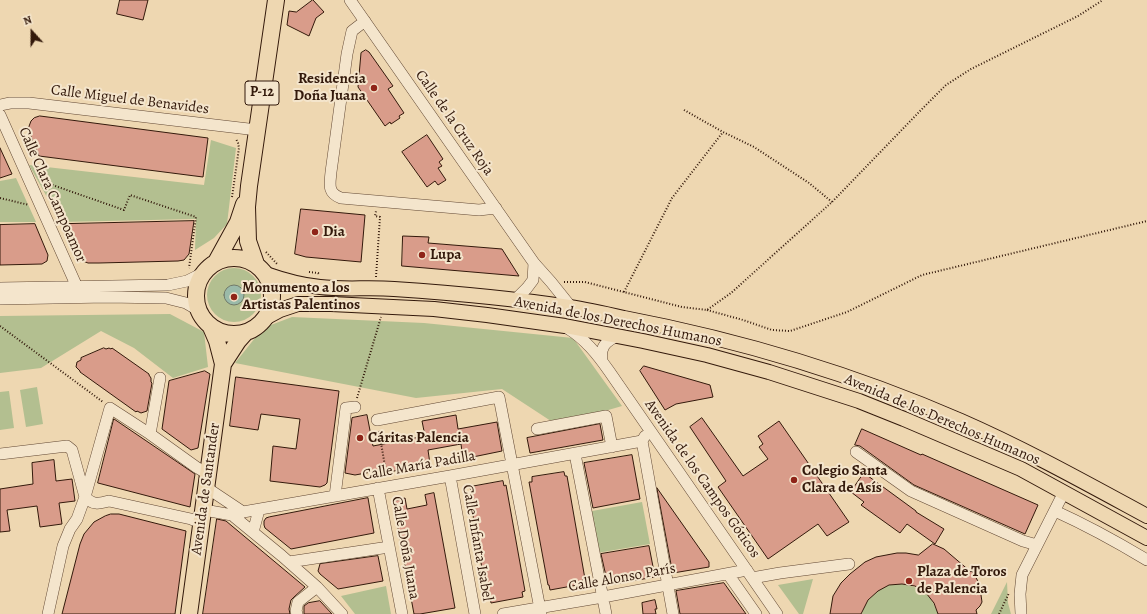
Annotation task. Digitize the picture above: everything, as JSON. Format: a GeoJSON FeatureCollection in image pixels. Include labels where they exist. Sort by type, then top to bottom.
{"type":"FeatureCollection","features":[{"type":"Feature","properties":{"kind":"highway","name":"P-12"},"geometry":{"type":"LineString","coordinates":[[249,186],[276,0]]}},
{"type":"Feature","properties":{"kind":"highway"},"geometry":{"type":"LineString","coordinates":[[216,262],[238,222],[249,186]]}},
{"type":"Feature","properties":{"kind":"highway"},"geometry":{"type":"LineString","coordinates":[[249,186],[247,207],[248,241],[270,285],[272,296],[270,307],[265,318],[260,324],[246,332],[228,334],[211,327],[203,319],[195,301],[195,291],[198,281],[209,266],[226,258],[236,257],[246,259],[261,269]]}},
{"type":"Feature","properties":{"kind":"highway"},"geometry":{"type":"LineString","coordinates":[[211,327],[217,341],[223,364]]}},
{"type":"Feature","properties":{"kind":"highway"},"geometry":{"type":"LineString","coordinates":[[223,364],[238,341],[246,332]]}},
{"type":"Feature","properties":{"kind":"highway","name":"Avenida de Santander"},"geometry":{"type":"LineString","coordinates":[[190,614],[223,364]]}},
{"type":"Feature","properties":{"kind":"main road","name":"Avenida de los Derechos Humanos"},"geometry":{"type":"LineString","coordinates":[[261,269],[296,284],[321,287],[375,288],[482,296],[571,307],[666,326],[716,338],[831,371],[960,421],[1025,451],[1147,516]]}},
{"type":"Feature","properties":{"kind":"main road","name":"Avenida de los Derechos Humanos"},"geometry":{"type":"LineString","coordinates":[[265,318],[280,310],[298,304],[331,304],[442,310],[565,326],[707,355],[769,372],[860,401],[1021,469],[1147,538]]}},
{"type":"Feature","properties":{"kind":"street","name":"Calle de la Cruz Roja"},"geometry":{"type":"LineString","coordinates":[[350,0],[534,263],[571,307]]}},
{"type":"Feature","properties":{"kind":"street"},"geometry":{"type":"LineString","coordinates":[[365,21],[352,30],[347,54],[331,167],[330,191],[334,196],[340,198],[378,202],[479,210],[496,208]]}},
{"type":"Feature","properties":{"kind":"street","name":"Calle Miguel de Benavides"},"geometry":{"type":"LineString","coordinates":[[0,105],[29,102],[257,130]]}},
{"type":"Feature","properties":{"kind":"street","name":"Calle Clara Campoamor"},"geometry":{"type":"LineString","coordinates":[[0,115],[77,287]]}},
{"type":"Feature","properties":{"kind":"street"},"geometry":{"type":"LineString","coordinates":[[515,300],[533,280],[534,263]]}},
{"type":"Feature","properties":{"kind":"street"},"geometry":{"type":"LineString","coordinates":[[0,288],[168,285],[187,281],[203,273]]}},
{"type":"Feature","properties":{"kind":"street"},"geometry":{"type":"LineString","coordinates":[[0,299],[107,296],[166,298],[186,303],[198,310]]}},
{"type":"Feature","properties":{"kind":"street","name":"Avenida de los Campos Góticos"},"geometry":{"type":"LineString","coordinates":[[565,326],[579,335],[602,361],[777,614]]}},
{"type":"Feature","properties":{"kind":"street"},"geometry":{"type":"LineString","coordinates":[[602,361],[602,350],[609,340],[617,336]]}},
{"type":"Feature","properties":{"kind":"street"},"geometry":{"type":"LineString","coordinates":[[150,434],[160,378]]}},
{"type":"Feature","properties":{"kind":"street"},"geometry":{"type":"LineString","coordinates":[[377,420],[499,396],[541,611]]}},
{"type":"Feature","properties":{"kind":"street"},"geometry":{"type":"LineString","coordinates":[[335,496],[346,408],[355,407]]}},
{"type":"Feature","properties":{"kind":"street"},"geometry":{"type":"LineString","coordinates":[[48,614],[63,546],[70,529],[77,519],[85,496],[110,408]]}},
{"type":"Feature","properties":{"kind":"street","name":"Calle María Padilla"},"geometry":{"type":"LineString","coordinates":[[110,408],[196,466],[208,481],[243,512],[642,441]]}},
{"type":"Feature","properties":{"kind":"street"},"geometry":{"type":"LineString","coordinates":[[537,429],[606,416],[612,447]]}},
{"type":"Feature","properties":{"kind":"street"},"geometry":{"type":"LineString","coordinates":[[649,429],[642,441],[673,614]]}},
{"type":"Feature","properties":{"kind":"street"},"geometry":{"type":"LineString","coordinates":[[0,454],[67,446],[72,450],[85,496],[90,502],[98,504]]}},
{"type":"Feature","properties":{"kind":"street"},"geometry":{"type":"LineString","coordinates":[[856,452],[911,491],[1023,541],[1037,545]]}},
{"type":"Feature","properties":{"kind":"street"},"geometry":{"type":"LineString","coordinates":[[575,454],[606,614]]}},
{"type":"Feature","properties":{"kind":"street","name":"Calle Infanta Isabel"},"geometry":{"type":"LineString","coordinates":[[450,476],[475,614]]}},
{"type":"Feature","properties":{"kind":"street","name":"Calle Doña Juana"},"geometry":{"type":"LineString","coordinates":[[384,487],[389,547],[402,614]]}},
{"type":"Feature","properties":{"kind":"street"},"geometry":{"type":"LineString","coordinates":[[1021,614],[1020,594],[1022,575],[1064,492]]}},
{"type":"Feature","properties":{"kind":"street"},"geometry":{"type":"LineString","coordinates":[[77,519],[98,504],[109,501],[191,519],[203,516],[232,515],[317,587],[342,614]]}},
{"type":"Feature","properties":{"kind":"street"},"geometry":{"type":"LineString","coordinates":[[253,532],[259,510]]}},
{"type":"Feature","properties":{"kind":"street"},"geometry":{"type":"LineString","coordinates":[[1055,511],[1111,539],[1147,560]]}},
{"type":"Feature","properties":{"kind":"street"},"geometry":{"type":"LineString","coordinates":[[289,562],[389,547]]}},
{"type":"Feature","properties":{"kind":"street","name":"Calle Alonso París"},"geometry":{"type":"LineString","coordinates":[[502,614],[541,611],[603,597],[728,574],[780,573],[849,564]]}},
{"type":"Feature","properties":{"kind":"street"},"geometry":{"type":"LineString","coordinates":[[728,574],[756,614]]}},
{"type":"Feature","properties":{"kind":"street"},"geometry":{"type":"LineString","coordinates":[[297,614],[296,611],[298,602],[317,587]]}},
{"type":"Feature","properties":{"kind":"path"},"geometry":{"type":"LineString","coordinates":[[707,310],[731,293],[832,202],[946,85],[971,69],[1078,16],[1103,0]]}},
{"type":"Feature","properties":{"kind":"path"},"geometry":{"type":"LineString","coordinates":[[684,110],[723,132],[754,147],[809,183],[832,202]]}},
{"type":"Feature","properties":{"kind":"path"},"geometry":{"type":"LineString","coordinates":[[624,292],[672,198],[723,132]]}},
{"type":"Feature","properties":{"kind":"path"},"geometry":{"type":"LineString","coordinates":[[231,136],[237,140],[239,148],[232,200]]}},
{"type":"Feature","properties":{"kind":"path"},"geometry":{"type":"LineString","coordinates":[[28,176],[124,210],[130,195],[196,217],[187,281]]}},
{"type":"Feature","properties":{"kind":"path"},"geometry":{"type":"LineString","coordinates":[[0,198],[42,208]]}},
{"type":"Feature","properties":{"kind":"path"},"geometry":{"type":"LineString","coordinates":[[375,288],[380,217],[375,216],[378,202]]}},
{"type":"Feature","properties":{"kind":"path"},"geometry":{"type":"LineString","coordinates":[[551,282],[585,282],[682,307],[707,310],[772,330],[790,331],[847,312],[922,275],[1147,221]]}},
{"type":"Feature","properties":{"kind":"path"},"geometry":{"type":"LineString","coordinates":[[265,249],[272,259],[281,267]]}},
{"type":"Feature","properties":{"kind":"path"},"geometry":{"type":"LineString","coordinates":[[308,272],[318,273],[322,278],[321,287]]}},
{"type":"Feature","properties":{"kind":"path"},"geometry":{"type":"LineString","coordinates":[[355,407],[384,307]]}},
{"type":"Feature","properties":{"kind":"path"},"geometry":{"type":"LineString","coordinates":[[0,326],[110,408]]}},
{"type":"Feature","properties":{"kind":"path"},"geometry":{"type":"LineString","coordinates":[[377,420],[384,487]]}},
{"type":"Feature","properties":{"kind":"green space"},"geometry":{"type":"Polygon","coordinates":[[[211,140],[236,148],[227,224],[214,238],[195,250],[196,219],[61,222],[29,165],[204,185],[211,140]]]}},
{"type":"Feature","properties":{"kind":"green space"},"geometry":{"type":"Polygon","coordinates":[[[16,178],[36,222],[0,222],[0,181],[16,178]]]}},
{"type":"Feature","properties":{"kind":"green space"},"geometry":{"type":"Polygon","coordinates":[[[234,268],[244,270],[253,276],[259,285],[261,295],[259,305],[253,314],[244,320],[234,322],[224,320],[215,314],[209,305],[207,295],[209,285],[215,276],[224,270],[234,268]]]}},
{"type":"Feature","properties":{"kind":"green space"},"geometry":{"type":"Polygon","coordinates":[[[170,314],[204,332],[208,367],[173,378],[134,348],[101,331],[41,368],[0,373],[0,316],[170,314]]]}},
{"type":"Feature","properties":{"kind":"green space"},"geometry":{"type":"Polygon","coordinates":[[[292,317],[424,323],[573,338],[622,406],[557,425],[502,389],[416,398],[235,363],[263,328],[292,317]]]}},
{"type":"Feature","properties":{"kind":"green space"},"geometry":{"type":"Polygon","coordinates":[[[37,387],[43,424],[26,427],[20,390],[37,387]]]}},
{"type":"Feature","properties":{"kind":"green space"},"geometry":{"type":"Polygon","coordinates":[[[9,391],[14,428],[0,430],[0,392],[9,391]]]}},
{"type":"Feature","properties":{"kind":"green space"},"geometry":{"type":"Polygon","coordinates":[[[642,502],[650,544],[597,553],[592,511],[642,502]]]}},
{"type":"Feature","properties":{"kind":"green space"},"geometry":{"type":"Polygon","coordinates":[[[813,579],[803,614],[799,614],[778,585],[813,579]]]}},
{"type":"Feature","properties":{"kind":"green space"},"geometry":{"type":"Polygon","coordinates":[[[1007,582],[1008,603],[1011,614],[991,614],[1007,582]]]}},
{"type":"Feature","properties":{"kind":"green space"},"geometry":{"type":"Polygon","coordinates":[[[894,584],[902,584],[916,588],[925,593],[932,601],[938,614],[862,614],[868,600],[880,589],[894,584]]]}},
{"type":"Feature","properties":{"kind":"green space"},"geometry":{"type":"Polygon","coordinates":[[[386,586],[391,614],[355,614],[341,596],[386,586]]]}},
{"type":"Feature","properties":{"kind":"shaded area"},"geometry":{"type":"Polygon","coordinates":[[[230,285],[238,285],[244,291],[244,299],[238,305],[230,305],[224,299],[224,291],[230,285]]]}},
{"type":"Feature","properties":{"kind":"building"},"geometry":{"type":"Polygon","coordinates":[[[120,0],[148,0],[143,20],[117,14],[120,0]]]}},
{"type":"Feature","properties":{"kind":"building"},"geometry":{"type":"Polygon","coordinates":[[[313,0],[324,12],[316,18],[309,36],[287,25],[289,11],[296,12],[313,0]]]}},
{"type":"Feature","properties":{"kind":"building","name":"Residencia Doña Juana"},"geometry":{"type":"Polygon","coordinates":[[[366,50],[369,52],[393,86],[388,89],[404,113],[399,116],[400,118],[385,126],[358,87],[361,53],[366,50]]]}},
{"type":"Feature","properties":{"kind":"building"},"geometry":{"type":"Polygon","coordinates":[[[40,116],[208,138],[203,177],[39,156],[28,129],[31,121],[40,116]]]}},
{"type":"Feature","properties":{"kind":"building"},"geometry":{"type":"Polygon","coordinates":[[[427,135],[443,159],[439,162],[442,166],[438,168],[446,180],[438,185],[435,181],[427,187],[402,152],[427,135]]]}},
{"type":"Feature","properties":{"kind":"building"},"geometry":{"type":"Polygon","coordinates":[[[0,148],[12,174],[0,178],[0,148]]]}},
{"type":"Feature","properties":{"kind":"building"},"geometry":{"type":"Polygon","coordinates":[[[301,209],[365,215],[361,262],[306,257],[295,254],[301,209]]]}},
{"type":"Feature","properties":{"kind":"building"},"geometry":{"type":"Polygon","coordinates":[[[194,221],[189,254],[184,260],[99,263],[88,263],[83,261],[66,224],[194,221]]]}},
{"type":"Feature","properties":{"kind":"building"},"geometry":{"type":"Polygon","coordinates":[[[35,224],[48,255],[47,261],[42,264],[0,265],[0,225],[35,224]]]}},
{"type":"Feature","properties":{"kind":"building"},"geometry":{"type":"Polygon","coordinates":[[[403,236],[429,237],[428,243],[502,249],[519,276],[402,266],[403,236]]]}},
{"type":"Feature","properties":{"kind":"building"},"geometry":{"type":"Polygon","coordinates":[[[104,348],[112,348],[149,374],[152,383],[147,411],[141,413],[136,412],[80,372],[76,367],[77,362],[81,360],[81,358],[104,348]]]}},
{"type":"Feature","properties":{"kind":"building"},"geometry":{"type":"Polygon","coordinates":[[[644,366],[710,385],[713,397],[676,404],[665,410],[640,371],[644,366]]]}},
{"type":"Feature","properties":{"kind":"building"},"geometry":{"type":"Polygon","coordinates":[[[205,371],[210,374],[198,448],[191,450],[162,429],[169,381],[205,371]]]}},
{"type":"Feature","properties":{"kind":"building"},"geometry":{"type":"Polygon","coordinates":[[[236,377],[339,391],[327,483],[325,485],[320,487],[270,481],[273,446],[296,449],[300,419],[261,414],[258,430],[230,426],[236,377]]]}},
{"type":"Feature","properties":{"kind":"building"},"geometry":{"type":"Polygon","coordinates":[[[367,415],[373,446],[425,436],[422,421],[456,415],[458,429],[497,422],[502,451],[463,459],[461,444],[428,450],[430,464],[389,472],[388,469],[355,475],[345,473],[352,418],[367,415]]]}},
{"type":"Feature","properties":{"kind":"building"},"geometry":{"type":"Polygon","coordinates":[[[702,418],[743,476],[768,459],[759,447],[763,444],[758,436],[779,421],[849,522],[827,536],[818,524],[768,559],[718,487],[726,481],[690,427],[702,418]]]}},
{"type":"Feature","properties":{"kind":"building"},"geometry":{"type":"Polygon","coordinates":[[[114,419],[195,474],[190,507],[98,483],[114,419]]]}},
{"type":"Feature","properties":{"kind":"building"},"geometry":{"type":"Polygon","coordinates":[[[600,424],[603,440],[530,453],[527,438],[600,424]]]}},
{"type":"Feature","properties":{"kind":"building"},"geometry":{"type":"Polygon","coordinates":[[[862,429],[1038,505],[1025,534],[914,485],[860,446],[855,445],[862,429]]]}},
{"type":"Feature","properties":{"kind":"building"},"geometry":{"type":"Polygon","coordinates":[[[632,455],[640,499],[593,508],[584,463],[632,455]]]}},
{"type":"Feature","properties":{"kind":"building"},"geometry":{"type":"Polygon","coordinates":[[[54,460],[56,481],[72,479],[75,501],[59,503],[62,524],[40,527],[37,506],[7,510],[10,531],[0,532],[0,489],[33,484],[32,463],[54,460]]]}},
{"type":"Feature","properties":{"kind":"building"},"geometry":{"type":"Polygon","coordinates":[[[564,472],[565,476],[567,476],[585,579],[582,580],[583,584],[550,590],[529,482],[532,482],[532,477],[564,472]]]}},
{"type":"Feature","properties":{"kind":"building"},"geometry":{"type":"Polygon","coordinates":[[[864,473],[916,512],[944,529],[935,544],[907,524],[900,533],[861,505],[864,502],[851,492],[864,473]]]}},
{"type":"Feature","properties":{"kind":"building"},"geometry":{"type":"Polygon","coordinates":[[[503,481],[504,486],[506,485],[525,591],[522,592],[523,597],[491,603],[490,597],[487,598],[469,492],[471,492],[470,487],[503,481]]]}},
{"type":"Feature","properties":{"kind":"building"},"geometry":{"type":"Polygon","coordinates":[[[657,488],[709,562],[709,567],[673,573],[657,488]]]}},
{"type":"Feature","properties":{"kind":"building"},"geometry":{"type":"Polygon","coordinates":[[[434,493],[455,608],[414,614],[393,501],[405,498],[407,509],[427,505],[425,495],[434,493]]]}},
{"type":"Feature","properties":{"kind":"building"},"geometry":{"type":"Polygon","coordinates":[[[368,498],[374,533],[291,549],[265,528],[264,525],[264,521],[269,517],[368,498]]]}},
{"type":"Feature","properties":{"kind":"building"},"geometry":{"type":"Polygon","coordinates":[[[111,514],[119,514],[186,531],[175,614],[62,614],[80,544],[84,534],[94,522],[111,514]]]}},
{"type":"Feature","properties":{"kind":"building"},"geometry":{"type":"Polygon","coordinates":[[[217,519],[226,521],[305,587],[291,600],[289,609],[290,614],[203,614],[217,519]]]}},
{"type":"Feature","properties":{"kind":"building","name":"Plaza de Toros de Palencia"},"geometry":{"type":"Polygon","coordinates":[[[933,544],[944,549],[971,572],[972,571],[982,588],[980,588],[982,602],[976,610],[977,614],[938,614],[934,603],[926,593],[915,586],[902,584],[889,585],[878,591],[868,600],[861,614],[830,614],[833,596],[841,583],[865,562],[876,557],[897,553],[918,555],[933,544]]]}},
{"type":"Feature","properties":{"kind":"building"},"geometry":{"type":"Polygon","coordinates":[[[649,546],[655,577],[608,585],[601,554],[649,546]]]}},
{"type":"Feature","properties":{"kind":"building"},"geometry":{"type":"Polygon","coordinates":[[[378,556],[383,581],[338,589],[318,571],[320,564],[378,556]]]}},
{"type":"Feature","properties":{"kind":"building"},"geometry":{"type":"Polygon","coordinates":[[[724,583],[746,614],[680,614],[676,591],[724,583]]]}},
{"type":"Feature","properties":{"kind":"building"},"geometry":{"type":"Polygon","coordinates":[[[655,600],[657,609],[655,609],[656,614],[643,614],[642,603],[655,600]]]}},
{"type":"Feature","properties":{"kind":"building"},"geometry":{"type":"Polygon","coordinates":[[[320,601],[332,614],[304,614],[304,606],[308,603],[320,601]]]}},
{"type":"Feature","properties":{"kind":"place","name":"Residencia Doña Juana"},"geometry":{"type":"Point","coordinates":[374,88]}},
{"type":"Feature","properties":{"kind":"place","name":"Dia"},"geometry":{"type":"Point","coordinates":[315,232]}},
{"type":"Feature","properties":{"kind":"place","name":"Lupa"},"geometry":{"type":"Point","coordinates":[422,255]}},
{"type":"Feature","properties":{"kind":"place","name":"Monumento a los Artistas Palentinos"},"geometry":{"type":"Point","coordinates":[234,297]}},
{"type":"Feature","properties":{"kind":"place","name":"Cáritas Palencia"},"geometry":{"type":"Point","coordinates":[360,438]}},
{"type":"Feature","properties":{"kind":"place","name":"Colegio Santa Clara de Asís"},"geometry":{"type":"Point","coordinates":[794,480]}},
{"type":"Feature","properties":{"kind":"place","name":"Plaza de Toros de Palencia"},"geometry":{"type":"Point","coordinates":[909,581]}}]}
